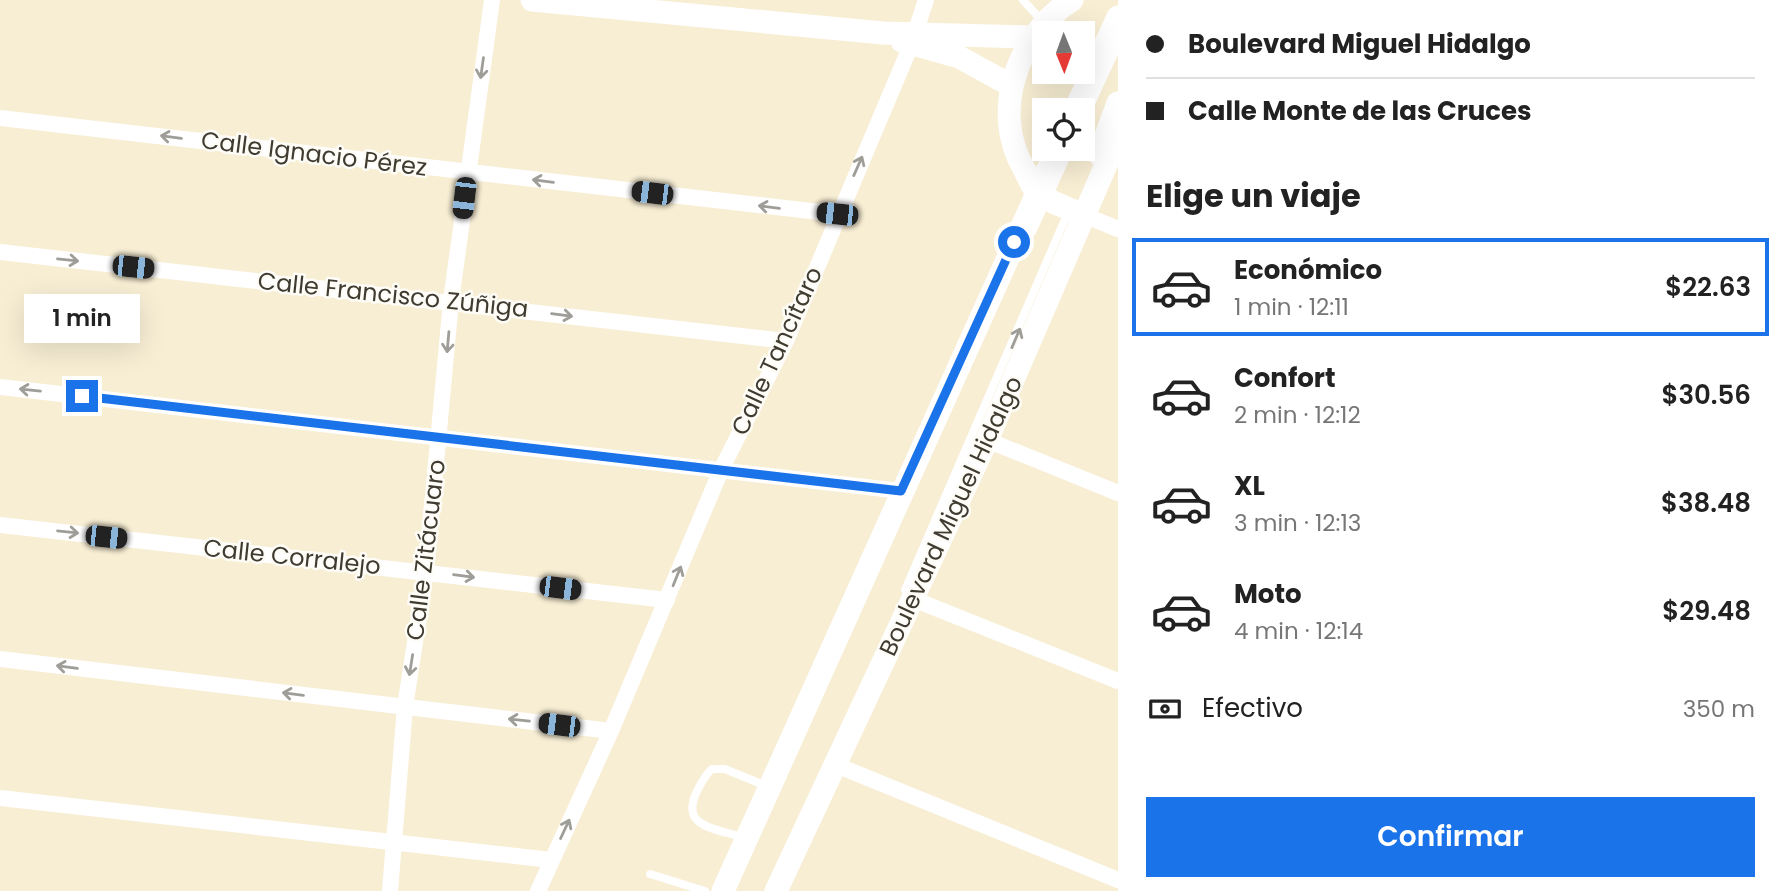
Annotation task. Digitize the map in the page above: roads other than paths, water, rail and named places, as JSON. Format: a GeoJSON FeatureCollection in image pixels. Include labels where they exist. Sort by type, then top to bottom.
{"type":"FeatureCollection","features":[{"type":"Feature","properties":{"kind":"main road"},"geometry":{"type":"LineString","coordinates":[[532,0],[883,33],[913,39],[959,57],[1012,86]]}},
{"type":"Feature","properties":{"kind":"main road"},"geometry":{"type":"LineString","coordinates":[[1048,21],[1072,0]]}},
{"type":"Feature","properties":{"kind":"main road"},"geometry":{"type":"LineString","coordinates":[[1081,98],[1118,18]]}},
{"type":"Feature","properties":{"kind":"main road"},"geometry":{"type":"LineString","coordinates":[[913,39],[1032,30]]}},
{"type":"Feature","properties":{"kind":"main road"},"geometry":{"type":"LineString","coordinates":[[1032,43],[1012,86],[1009,103],[1011,134],[1017,158],[1043,195],[1078,212]]}},
{"type":"Feature","properties":{"kind":"main road"},"geometry":{"type":"LineString","coordinates":[[1097,182],[1099,154],[1118,103]]}},
{"type":"Feature","properties":{"kind":"main road","name":"Boulevard Miguel Hidalgo"},"geometry":{"type":"LineString","coordinates":[[776,891],[836,765],[907,599],[986,440],[1078,212],[1097,182],[1118,137]]}},
{"type":"Feature","properties":{"kind":"main road"},"geometry":{"type":"LineString","coordinates":[[723,891],[901,491],[1043,195],[1053,161]]}},
{"type":"Feature","properties":{"kind":"street","name":"Calle Zitácuaro"},"geometry":{"type":"LineString","coordinates":[[390,891],[405,708],[426,572],[452,301],[492,0]]}},
{"type":"Feature","properties":{"kind":"street","name":"Calle Tancítaro"},"geometry":{"type":"LineString","coordinates":[[538,891],[611,731],[721,470],[786,341],[837,214],[913,39],[926,0]]}},
{"type":"Feature","properties":{"kind":"street","name":"Calle Ignacio Pérez"},"geometry":{"type":"LineString","coordinates":[[0,118],[837,214]]}},
{"type":"Feature","properties":{"kind":"street"},"geometry":{"type":"LineString","coordinates":[[1078,212],[1118,229]]}},
{"type":"Feature","properties":{"kind":"street","name":"Calle Francisco Zúñiga"},"geometry":{"type":"LineString","coordinates":[[0,252],[452,301],[786,341]]}},
{"type":"Feature","properties":{"kind":"street"},"geometry":{"type":"LineString","coordinates":[[0,387],[440,435],[901,491]]}},
{"type":"Feature","properties":{"kind":"street"},"geometry":{"type":"LineString","coordinates":[[986,440],[1118,493]]}},
{"type":"Feature","properties":{"kind":"street","name":"Calle Corralejo"},"geometry":{"type":"LineString","coordinates":[[0,525],[667,600]]}},
{"type":"Feature","properties":{"kind":"street"},"geometry":{"type":"LineString","coordinates":[[907,599],[1118,681]]}},
{"type":"Feature","properties":{"kind":"street"},"geometry":{"type":"LineString","coordinates":[[0,659],[611,731]]}},
{"type":"Feature","properties":{"kind":"street"},"geometry":{"type":"LineString","coordinates":[[836,765],[1118,880]]}},
{"type":"Feature","properties":{"kind":"street"},"geometry":{"type":"LineString","coordinates":[[0,798],[551,860]]}},
{"type":"Feature","properties":{"kind":"lane"},"geometry":{"type":"LineString","coordinates":[[1023,0],[1034,21]]}},
{"type":"Feature","properties":{"kind":"lane"},"geometry":{"type":"LineString","coordinates":[[1094,98],[1118,45]]}},
{"type":"Feature","properties":{"kind":"lane"},"geometry":{"type":"LineString","coordinates":[[1097,182],[1118,121]]}},
{"type":"Feature","properties":{"kind":"lane"},"geometry":{"type":"LineString","coordinates":[[1025,247],[1043,195],[1063,161]]}},
{"type":"Feature","properties":{"kind":"lane"},"geometry":{"type":"LineString","coordinates":[[907,599],[1078,212]]}},
{"type":"Feature","properties":{"kind":"lane"},"geometry":{"type":"LineString","coordinates":[[734,891],[779,783],[997,308]]}},
{"type":"Feature","properties":{"kind":"lane"},"geometry":{"type":"LineString","coordinates":[[765,891],[895,612]]}},
{"type":"Feature","properties":{"kind":"lane"},"geometry":{"type":"LineString","coordinates":[[746,838],[697,822],[691,815],[690,806],[704,778],[712,769],[725,769],[769,787]]}},
{"type":"Feature","properties":{"kind":"lane"},"geometry":{"type":"LineString","coordinates":[[650,874],[705,891]]}}]}
